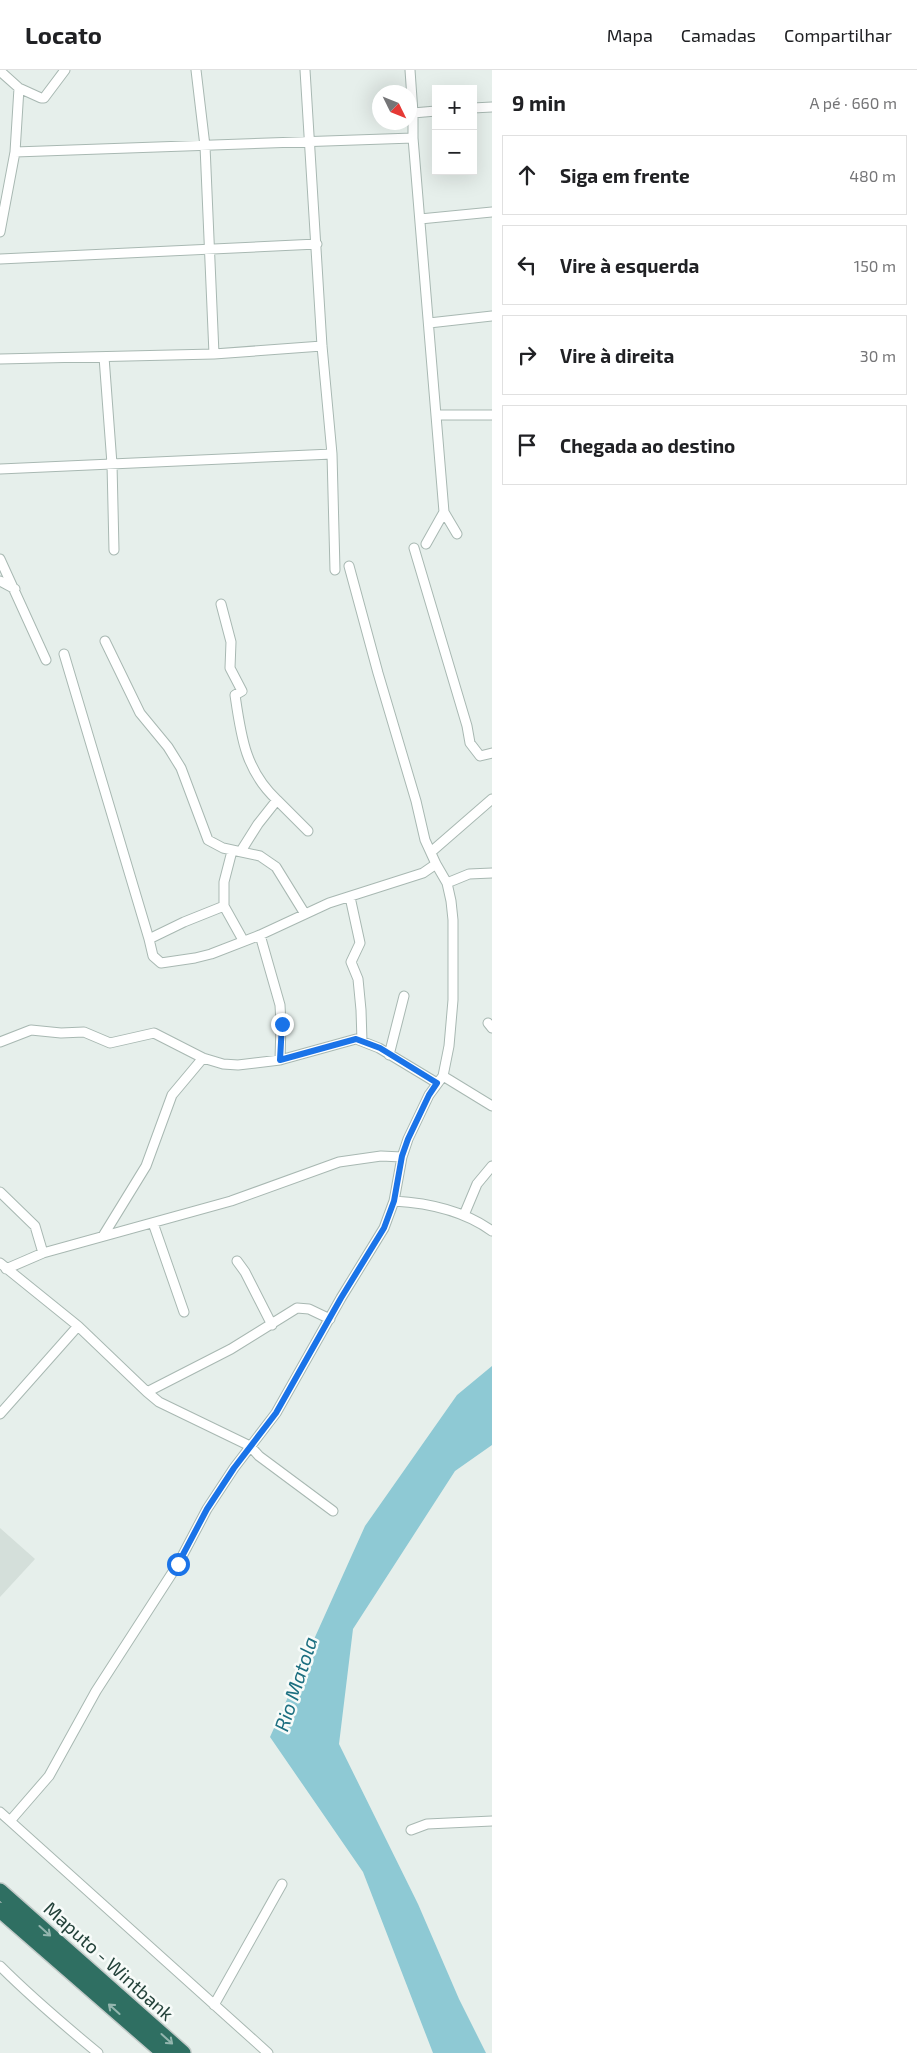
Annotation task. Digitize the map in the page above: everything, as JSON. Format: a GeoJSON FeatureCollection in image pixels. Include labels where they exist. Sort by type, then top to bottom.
{"type":"FeatureCollection","features":[{"type":"Feature","properties":{"kind":"highway","name":"Maputo - Wintbank"},"geometry":{"type":"LineString","coordinates":[[3,1903],[164,2053]]}},
{"type":"Feature","properties":{"kind":"highway","name":"Maputo - Wintbank"},"geometry":{"type":"LineString","coordinates":[[3,1903],[183,2053]]}},
{"type":"Feature","properties":{"kind":"street"},"geometry":{"type":"LineString","coordinates":[[0,71],[19,88],[44,98],[65,70]]}},
{"type":"Feature","properties":{"kind":"street"},"geometry":{"type":"LineString","coordinates":[[196,70],[205,146],[214,354]]}},
{"type":"Feature","properties":{"kind":"street"},"geometry":{"type":"LineString","coordinates":[[305,70],[322,346],[332,454],[335,570]]}},
{"type":"Feature","properties":{"kind":"street"},"geometry":{"type":"LineString","coordinates":[[410,70],[411,85]]}},
{"type":"Feature","properties":{"kind":"street"},"geometry":{"type":"LineString","coordinates":[[0,232],[15,152],[19,88]]}},
{"type":"Feature","properties":{"kind":"street"},"geometry":{"type":"LineString","coordinates":[[477,108],[492,107]]}},
{"type":"Feature","properties":{"kind":"street"},"geometry":{"type":"LineString","coordinates":[[417,113],[432,111]]}},
{"type":"Feature","properties":{"kind":"street"},"geometry":{"type":"LineString","coordinates":[[412,130],[444,512],[456,534]]}},
{"type":"Feature","properties":{"kind":"street"},"geometry":{"type":"LineString","coordinates":[[15,152],[412,138]]}},
{"type":"Feature","properties":{"kind":"street"},"geometry":{"type":"LineString","coordinates":[[420,219],[492,212]]}},
{"type":"Feature","properties":{"kind":"street"},"geometry":{"type":"LineString","coordinates":[[0,259],[317,244]]}},
{"type":"Feature","properties":{"kind":"street"},"geometry":{"type":"LineString","coordinates":[[428,323],[492,316]]}},
{"type":"Feature","properties":{"kind":"street"},"geometry":{"type":"LineString","coordinates":[[0,359],[214,354],[322,346]]}},
{"type":"Feature","properties":{"kind":"street"},"geometry":{"type":"LineString","coordinates":[[104,357],[112,464],[114,550]]}},
{"type":"Feature","properties":{"kind":"street"},"geometry":{"type":"LineString","coordinates":[[436,415],[492,415]]}},
{"type":"Feature","properties":{"kind":"street"},"geometry":{"type":"LineString","coordinates":[[0,469],[332,454]]}},
{"type":"Feature","properties":{"kind":"street"},"geometry":{"type":"LineString","coordinates":[[426,544],[444,512]]}},
{"type":"Feature","properties":{"kind":"street"},"geometry":{"type":"LineString","coordinates":[[414,548],[467,726],[470,743],[480,756],[492,753]]}},
{"type":"Feature","properties":{"kind":"street"},"geometry":{"type":"LineString","coordinates":[[0,559],[46,660]]}},
{"type":"Feature","properties":{"kind":"street"},"geometry":{"type":"LineString","coordinates":[[10,1821],[49,1776],[96,1691],[178,1564],[207,1509],[250,1446],[276,1413],[384,1228],[394,1201],[402,1156],[408,1139],[429,1095],[440,1080],[450,1046],[453,1000],[453,920],[447,883],[425,840],[416,801],[349,566]]}},
{"type":"Feature","properties":{"kind":"street"},"geometry":{"type":"LineString","coordinates":[[0,581],[15,590]]}},
{"type":"Feature","properties":{"kind":"street"},"geometry":{"type":"LineString","coordinates":[[221,604],[231,642],[230,668],[242,690],[235,695],[244,748],[251,767],[277,800],[308,831]]}},
{"type":"Feature","properties":{"kind":"street"},"geometry":{"type":"LineString","coordinates":[[105,641],[140,713],[168,747],[181,768],[208,840],[215,845],[260,856],[276,867],[306,914]]}},
{"type":"Feature","properties":{"kind":"street"},"geometry":{"type":"LineString","coordinates":[[64,654],[153,956],[161,963],[203,956],[260,934],[328,903],[423,873],[436,864]]}},
{"type":"Feature","properties":{"kind":"street"},"geometry":{"type":"LineString","coordinates":[[243,940],[224,906],[224,882],[237,851],[277,800]]}},
{"type":"Feature","properties":{"kind":"street"},"geometry":{"type":"LineString","coordinates":[[431,852],[491,802]]}},
{"type":"Feature","properties":{"kind":"street"},"geometry":{"type":"LineString","coordinates":[[447,883],[469,874],[492,872]]}},
{"type":"Feature","properties":{"kind":"street"},"geometry":{"type":"LineString","coordinates":[[350,896],[360,943],[351,962],[358,979],[362,1010],[362,1041]]}},
{"type":"Feature","properties":{"kind":"street"},"geometry":{"type":"LineString","coordinates":[[149,939],[224,906]]}},
{"type":"Feature","properties":{"kind":"street"},"geometry":{"type":"LineString","coordinates":[[260,934],[280,1005],[282,1024],[280,1060]]}},
{"type":"Feature","properties":{"kind":"street"},"geometry":{"type":"LineString","coordinates":[[389,1054],[404,996]]}},
{"type":"Feature","properties":{"kind":"street"},"geometry":{"type":"LineString","coordinates":[[0,1042],[31,1030],[61,1033],[84,1032],[110,1043],[154,1033],[203,1058],[223,1064],[238,1065],[280,1060],[356,1039],[492,1106]]}},
{"type":"Feature","properties":{"kind":"street"},"geometry":{"type":"LineString","coordinates":[[103,1236],[146,1166],[172,1095],[203,1058]]}},
{"type":"Feature","properties":{"kind":"street"},"geometry":{"type":"LineString","coordinates":[[3,1266],[43,1253],[231,1201],[339,1162],[381,1156],[402,1156]]}},
{"type":"Feature","properties":{"kind":"street"},"geometry":{"type":"LineString","coordinates":[[464,1215],[477,1184],[492,1166]]}},
{"type":"Feature","properties":{"kind":"street"},"geometry":{"type":"LineString","coordinates":[[0,1192],[35,1226],[43,1253]]}},
{"type":"Feature","properties":{"kind":"street"},"geometry":{"type":"LineString","coordinates":[[394,1201],[446,1208],[464,1215],[492,1231]]}},
{"type":"Feature","properties":{"kind":"street"},"geometry":{"type":"LineString","coordinates":[[153,1223],[184,1312]]}},
{"type":"Feature","properties":{"kind":"street"},"geometry":{"type":"LineString","coordinates":[[236,1261],[245,1272],[272,1325]]}},
{"type":"Feature","properties":{"kind":"street"},"geometry":{"type":"LineString","coordinates":[[3,1266],[78,1326],[159,1402],[250,1446],[259,1456],[333,1510]]}},
{"type":"Feature","properties":{"kind":"street"},"geometry":{"type":"LineString","coordinates":[[147,1392],[230,1349],[297,1308],[309,1309],[330,1319]]}},
{"type":"Feature","properties":{"kind":"street"},"geometry":{"type":"LineString","coordinates":[[0,1414],[78,1326]]}},
{"type":"Feature","properties":{"kind":"street"},"geometry":{"type":"LineString","coordinates":[[0,1812],[268,2053]]}},
{"type":"Feature","properties":{"kind":"street"},"geometry":{"type":"LineString","coordinates":[[411,1830],[428,1824],[492,1821]]}},
{"type":"Feature","properties":{"kind":"street"},"geometry":{"type":"LineString","coordinates":[[214,2005],[282,1884]]}},
{"type":"Feature","properties":{"kind":"street"},"geometry":{"type":"LineString","coordinates":[[0,1966],[45,2006],[63,2025],[98,2053]]}},
{"type":"Feature","properties":{"kind":"shaded area"},"geometry":{"type":"Polygon","coordinates":[[[0,1528],[35,1559],[0,1597],[0,1528]]]}},
{"type":"Feature","properties":{"kind":"water","name":"Rio Matola"},"geometry":{"type":"Polygon","coordinates":[[[492,1366],[492,1445],[455,1471],[353,1629],[339,1744],[418,1904],[459,1999],[486,2053],[433,2053],[363,1872],[270,1737],[365,1526],[457,1395],[492,1366]]]}},
{"type":"Feature","properties":{"kind":"route"},"geometry":{"type":"LineString","coordinates":[[178,1564],[207,1509],[234,1468],[276,1413],[341,1298],[384,1228],[394,1201],[402,1156],[408,1139],[429,1095],[437,1083],[380,1048],[356,1039],[280,1060],[282,1024]]}}]}
